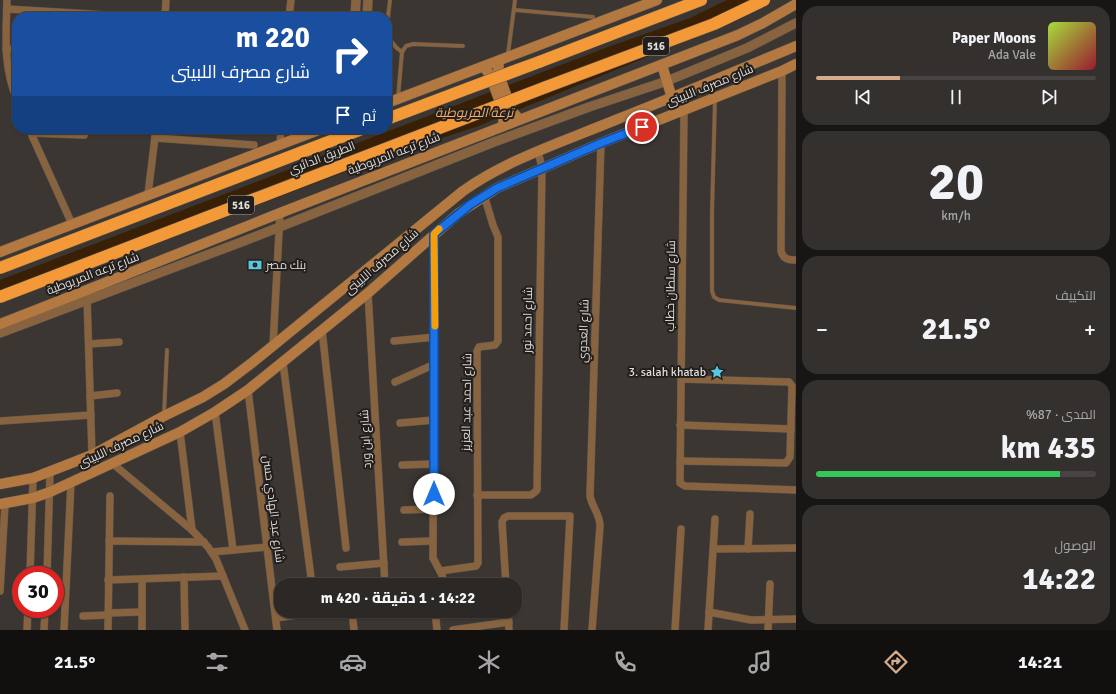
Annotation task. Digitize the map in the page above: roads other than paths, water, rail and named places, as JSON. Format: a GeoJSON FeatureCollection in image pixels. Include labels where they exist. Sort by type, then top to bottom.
{"type":"FeatureCollection","features":[{"type":"Feature","properties":{"kind":"highway","name":"516"},"geometry":{"type":"LineString","coordinates":[[392,117],[701,0]]}},
{"type":"Feature","properties":{"kind":"highway","name":"الطريق الدائري"},"geometry":{"type":"LineString","coordinates":[[0,297],[481,111],[714,24],[764,0]]}},
{"type":"Feature","properties":{"kind":"highway","name":"الطريق الدائري"},"geometry":{"type":"LineString","coordinates":[[0,268],[349,134]]}},
{"type":"Feature","properties":{"kind":"main road"},"geometry":{"type":"LineString","coordinates":[[392,101],[657,0]]}},
{"type":"Feature","properties":{"kind":"main road","name":"شارع ترعه المريوطية"},"geometry":{"type":"LineString","coordinates":[[0,324],[87,295],[280,213],[738,34],[763,23],[796,4]]}},
{"type":"Feature","properties":{"kind":"main road","name":"شارع مصرف اللبينى"},"geometry":{"type":"LineString","coordinates":[[0,484],[33,478],[92,454],[219,388],[273,346],[463,191],[491,173],[538,151],[672,98],[796,46]]}},
{"type":"Feature","properties":{"kind":"main road"},"geometry":{"type":"LineString","coordinates":[[503,59],[498,72],[512,111],[519,119]]}},
{"type":"Feature","properties":{"kind":"main road"},"geometry":{"type":"LineString","coordinates":[[662,64],[672,98]]}},
{"type":"Feature","properties":{"kind":"main road","name":"شارع مصرف اللبينى"},"geometry":{"type":"LineString","coordinates":[[3,504],[33,498],[50,492],[180,432],[215,412],[248,390],[283,363],[368,293],[459,213],[484,196],[511,181],[796,64]]}},
{"type":"Feature","properties":{"kind":"main road"},"geometry":{"type":"LineString","coordinates":[[484,67],[490,75],[504,113],[503,126]]}},
{"type":"Feature","properties":{"kind":"main road"},"geometry":{"type":"LineString","coordinates":[[0,252],[148,194],[308,134]]}},
{"type":"Feature","properties":{"kind":"street"},"geometry":{"type":"LineString","coordinates":[[8,0],[6,49],[7,66],[12,81]]}},
{"type":"Feature","properties":{"kind":"street"},"geometry":{"type":"LineString","coordinates":[[165,12],[166,0]]}},
{"type":"Feature","properties":{"kind":"street"},"geometry":{"type":"LineString","coordinates":[[290,12],[291,0]]}},
{"type":"Feature","properties":{"kind":"street"},"geometry":{"type":"LineString","coordinates":[[355,12],[356,0]]}},
{"type":"Feature","properties":{"kind":"street"},"geometry":{"type":"LineString","coordinates":[[367,12],[368,0]]}},
{"type":"Feature","properties":{"kind":"street"},"geometry":{"type":"LineString","coordinates":[[7,9],[57,12]]}},
{"type":"Feature","properties":{"kind":"street"},"geometry":{"type":"LineString","coordinates":[[0,333],[87,295],[279,226],[501,139],[667,81],[747,48],[796,23]]}},
{"type":"Feature","properties":{"kind":"street"},"geometry":{"type":"LineString","coordinates":[[6,49],[12,50]]}},
{"type":"Feature","properties":{"kind":"street"},"geometry":{"type":"LineString","coordinates":[[782,71],[781,251],[785,258],[796,260]]}},
{"type":"Feature","properties":{"kind":"street","name":"شارع سلطان خطاب"},"geometry":{"type":"LineString","coordinates":[[684,111],[679,480],[680,483],[685,486],[796,490]]}},
{"type":"Feature","properties":{"kind":"street"},"geometry":{"type":"LineString","coordinates":[[31,134],[72,224]]}},
{"type":"Feature","properties":{"kind":"street"},"geometry":{"type":"LineString","coordinates":[[148,194],[155,134]]}},
{"type":"Feature","properties":{"kind":"street"},"geometry":{"type":"LineString","coordinates":[[280,145],[281,134]]}},
{"type":"Feature","properties":{"kind":"street"},"geometry":{"type":"LineString","coordinates":[[155,138],[254,145]]}},
{"type":"Feature","properties":{"kind":"street","name":"شارع العدوي"},"geometry":{"type":"LineString","coordinates":[[592,630],[600,529],[600,518],[593,506],[590,496],[601,143]]}},
{"type":"Feature","properties":{"kind":"street","name":"شارع احمد نور"},"geometry":{"type":"LineString","coordinates":[[477,495],[531,495],[537,490],[542,168],[538,151]]}},
{"type":"Feature","properties":{"kind":"street","name":"شارع احمد عبد العزيز"},"geometry":{"type":"LineString","coordinates":[[440,571],[476,566],[478,564],[477,351],[479,347],[495,345],[498,341],[498,237],[484,196]]}},
{"type":"Feature","properties":{"kind":"street"},"geometry":{"type":"LineString","coordinates":[[273,346],[280,213]]}},
{"type":"Feature","properties":{"kind":"street"},"geometry":{"type":"LineString","coordinates":[[434,234],[435,364],[433,558],[442,578]]}},
{"type":"Feature","properties":{"kind":"street","name":"شارع ابن ورد"},"geometry":{"type":"LineString","coordinates":[[368,293],[385,578]]}},
{"type":"Feature","properties":{"kind":"street"},"geometry":{"type":"LineString","coordinates":[[87,295],[92,454]]}},
{"type":"Feature","properties":{"kind":"street"},"geometry":{"type":"LineString","coordinates":[[322,330],[346,548]]}},
{"type":"Feature","properties":{"kind":"street"},"geometry":{"type":"LineString","coordinates":[[394,341],[435,337]]}},
{"type":"Feature","properties":{"kind":"street"},"geometry":{"type":"LineString","coordinates":[[89,344],[119,342]]}},
{"type":"Feature","properties":{"kind":"street"},"geometry":{"type":"LineString","coordinates":[[283,363],[311,578]]}},
{"type":"Feature","properties":{"kind":"street"},"geometry":{"type":"LineString","coordinates":[[395,382],[435,364]]}},
{"type":"Feature","properties":{"kind":"street"},"geometry":{"type":"LineString","coordinates":[[680,461],[783,464],[789,460],[790,457],[791,429],[794,410],[792,386],[789,382],[681,378]]}},
{"type":"Feature","properties":{"kind":"street","name":"شارع عبد الهادي حسن"},"geometry":{"type":"LineString","coordinates":[[248,390],[274,602]]}},
{"type":"Feature","properties":{"kind":"street"},"geometry":{"type":"LineString","coordinates":[[90,396],[117,393]]}},
{"type":"Feature","properties":{"kind":"street"},"geometry":{"type":"LineString","coordinates":[[215,412],[233,550]]}},
{"type":"Feature","properties":{"kind":"street"},"geometry":{"type":"LineString","coordinates":[[0,421],[91,414]]}},
{"type":"Feature","properties":{"kind":"street"},"geometry":{"type":"LineString","coordinates":[[400,422],[434,420]]}},
{"type":"Feature","properties":{"kind":"street"},"geometry":{"type":"LineString","coordinates":[[680,425],[791,429]]}},
{"type":"Feature","properties":{"kind":"street"},"geometry":{"type":"LineString","coordinates":[[180,432],[192,530]]}},
{"type":"Feature","properties":{"kind":"street"},"geometry":{"type":"LineString","coordinates":[[112,463],[192,530],[212,552],[244,630]]}},
{"type":"Feature","properties":{"kind":"street"},"geometry":{"type":"LineString","coordinates":[[402,465],[434,464]]}},
{"type":"Feature","properties":{"kind":"street"},"geometry":{"type":"LineString","coordinates":[[46,566],[50,472]]}},
{"type":"Feature","properties":{"kind":"street"},"geometry":{"type":"LineString","coordinates":[[30,566],[33,478]]}},
{"type":"Feature","properties":{"kind":"street"},"geometry":{"type":"LineString","coordinates":[[64,630],[71,482]]}},
{"type":"Feature","properties":{"kind":"street"},"geometry":{"type":"LineString","coordinates":[[108,630],[110,496]]}},
{"type":"Feature","properties":{"kind":"street"},"geometry":{"type":"LineString","coordinates":[[0,591],[3,504]]}},
{"type":"Feature","properties":{"kind":"street"},"geometry":{"type":"LineString","coordinates":[[404,510],[434,509]]}},
{"type":"Feature","properties":{"kind":"street"},"geometry":{"type":"LineString","coordinates":[[748,549],[750,514]]}},
{"type":"Feature","properties":{"kind":"street"},"geometry":{"type":"LineString","coordinates":[[506,578],[502,522],[504,518],[508,516],[570,516],[564,630]]}},
{"type":"Feature","properties":{"kind":"street"},"geometry":{"type":"LineString","coordinates":[[708,630],[715,519]]}},
{"type":"Feature","properties":{"kind":"street"},"geometry":{"type":"LineString","coordinates":[[675,630],[681,529]]}},
{"type":"Feature","properties":{"kind":"street"},"geometry":{"type":"LineString","coordinates":[[109,541],[204,542]]}},
{"type":"Feature","properties":{"kind":"street"},"geometry":{"type":"LineString","coordinates":[[402,542],[433,541]]}},
{"type":"Feature","properties":{"kind":"street"},"geometry":{"type":"LineString","coordinates":[[212,552],[267,547]]}},
{"type":"Feature","properties":{"kind":"street"},"geometry":{"type":"LineString","coordinates":[[713,549],[796,548]]}},
{"type":"Feature","properties":{"kind":"street"},"geometry":{"type":"LineString","coordinates":[[340,567],[384,563]]}},
{"type":"Feature","properties":{"kind":"street"},"geometry":{"type":"LineString","coordinates":[[108,580],[223,576]]}},
{"type":"Feature","properties":{"kind":"street"},"geometry":{"type":"LineString","coordinates":[[184,577],[185,630]]}},
{"type":"Feature","properties":{"kind":"street"},"geometry":{"type":"LineString","coordinates":[[142,579],[142,630]]}},
{"type":"Feature","properties":{"kind":"street"},"geometry":{"type":"LineString","coordinates":[[768,630],[770,584]]}},
{"type":"Feature","properties":{"kind":"street"},"geometry":{"type":"LineString","coordinates":[[83,616],[142,612]]}},
{"type":"Feature","properties":{"kind":"street"},"geometry":{"type":"LineString","coordinates":[[709,612],[751,620],[796,619]]}},
{"type":"Feature","properties":{"kind":"street"},"geometry":{"type":"LineString","coordinates":[[27,630],[28,618]]}},
{"type":"Feature","properties":{"kind":"street"},"geometry":{"type":"LineString","coordinates":[[44,630],[45,618]]}},
{"type":"Feature","properties":{"kind":"street","name":"شارع عبد الهادي حسن"},"geometry":{"type":"LineString","coordinates":[[276,618],[277,630]]}},
{"type":"Feature","properties":{"kind":"street"},"geometry":{"type":"LineString","coordinates":[[353,618],[354,630]]}},
{"type":"Feature","properties":{"kind":"street"},"geometry":{"type":"LineString","coordinates":[[436,618],[437,630]]}},
{"type":"Feature","properties":{"kind":"street"},"geometry":{"type":"LineString","coordinates":[[509,618],[509,630]]}},
{"type":"Feature","properties":{"kind":"street"},"geometry":{"type":"LineString","coordinates":[[453,630],[509,622]]}},
{"type":"Feature","properties":{"kind":"lane"},"geometry":{"type":"LineString","coordinates":[[389,12],[390,0]]}},
{"type":"Feature","properties":{"kind":"lane"},"geometry":{"type":"LineString","coordinates":[[503,59],[515,10],[515,0]]}},
{"type":"Feature","properties":{"kind":"lane"},"geometry":{"type":"LineString","coordinates":[[515,10],[593,17]]}},
{"type":"Feature","properties":{"kind":"lane"},"geometry":{"type":"LineString","coordinates":[[392,44],[402,52]]}},
{"type":"Feature","properties":{"kind":"lane"},"geometry":{"type":"LineString","coordinates":[[398,99],[402,52],[406,46],[413,44],[462,46]]}},
{"type":"Feature","properties":{"kind":"lane"},"geometry":{"type":"LineString","coordinates":[[716,98],[712,212],[712,292],[719,300],[796,308]]}},
{"type":"Feature","properties":{"kind":"lane"},"geometry":{"type":"LineString","coordinates":[[164,416],[167,350]]}},
{"type":"Feature","properties":{"kind":"water","name":"ترعة المريوطية"},"geometry":{"type":"Polygon","coordinates":[[[727,0],[766,0],[696,37],[476,127],[392,154],[0,303],[0,280],[381,134],[392,134],[392,130],[608,47],[690,18],[727,0]]]}},
{"type":"Feature","properties":{"kind":"place","name":"بنك مصر"},"geometry":{"type":"Point","coordinates":[255,265]}},
{"type":"Feature","properties":{"kind":"place","name":"3. salah khatab"},"geometry":{"type":"Point","coordinates":[717,372]}}]}
